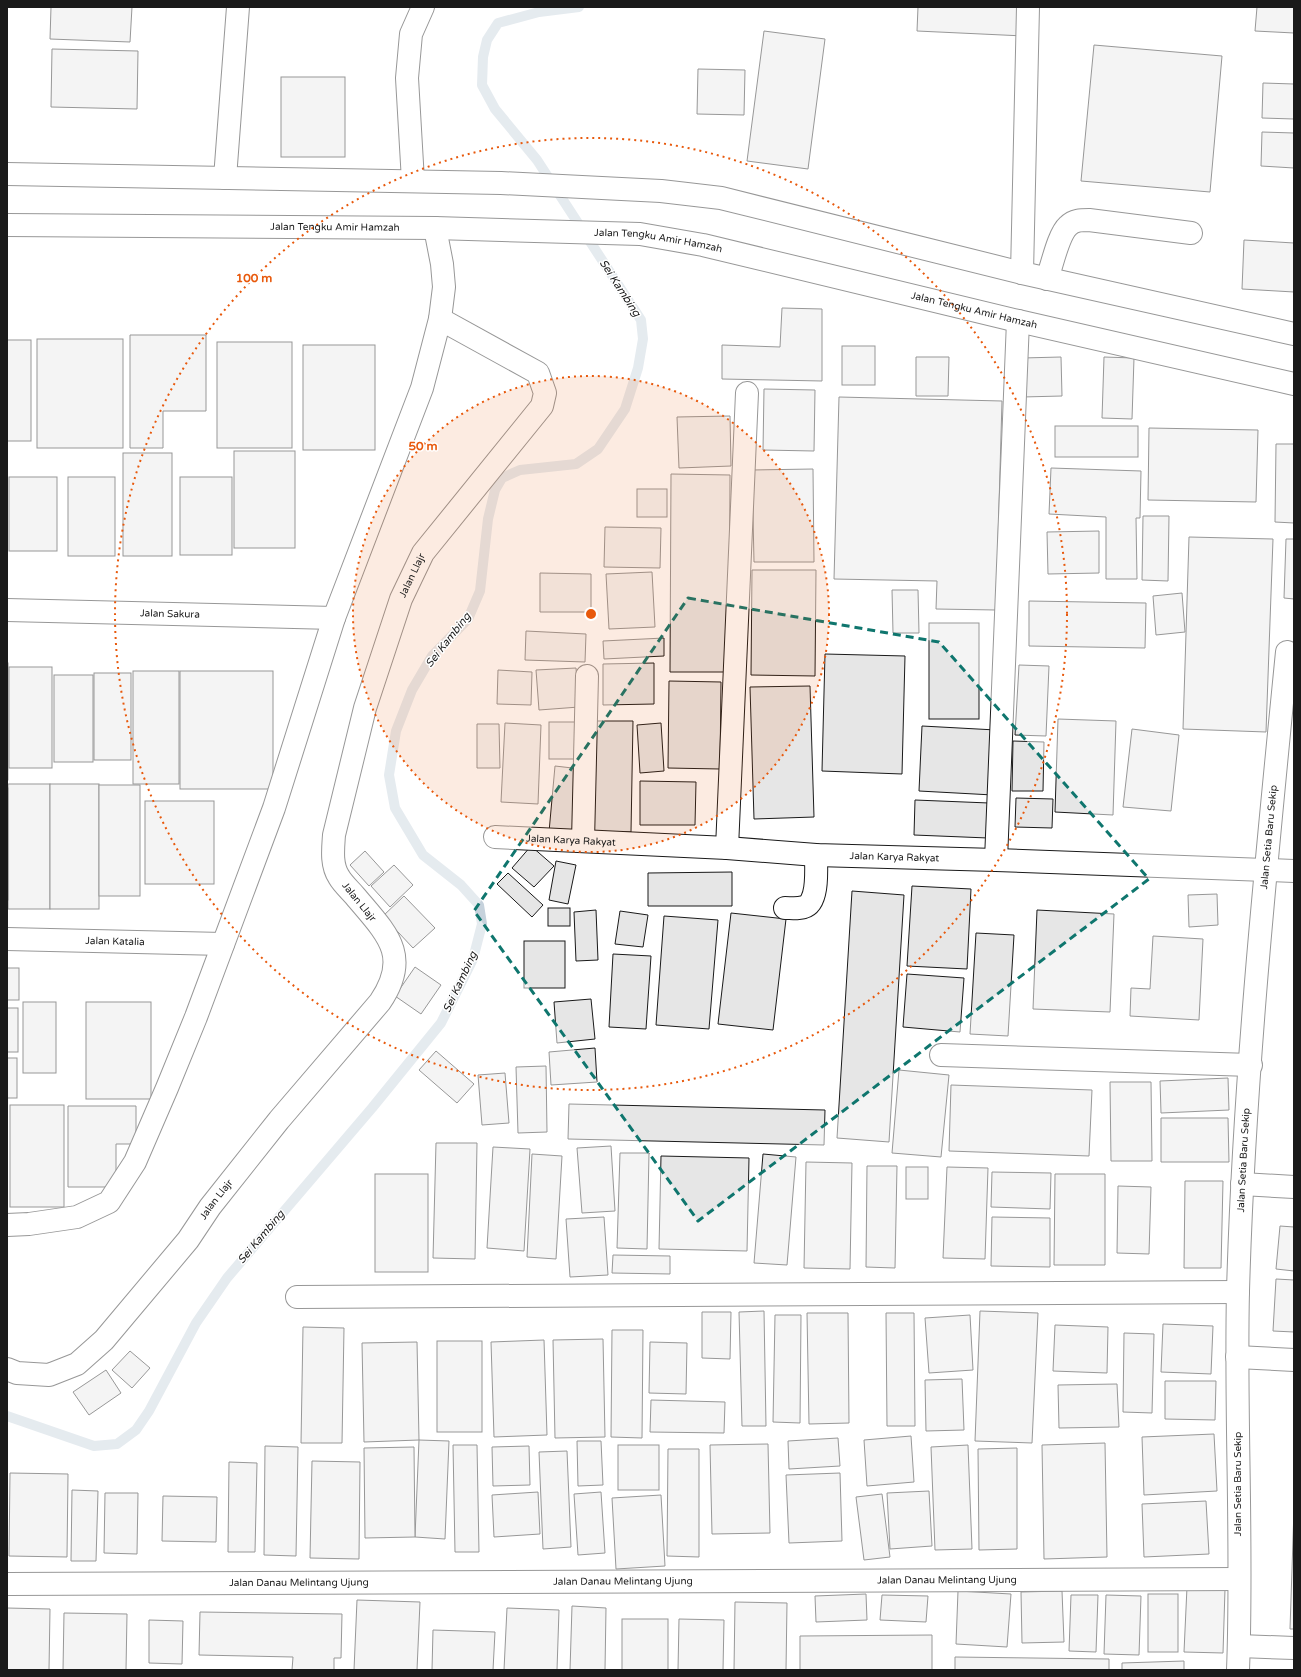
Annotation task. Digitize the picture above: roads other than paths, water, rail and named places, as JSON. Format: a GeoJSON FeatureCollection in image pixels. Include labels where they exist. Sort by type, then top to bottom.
{"type":"FeatureCollection","features":[{"type":"Feature","properties":{"kind":"street"},"geometry":{"type":"LineString","coordinates":[[225,178],[238,7]]}},
{"type":"Feature","properties":{"kind":"street"},"geometry":{"type":"LineString","coordinates":[[413,181],[407,78],[411,34],[423,7]]}},
{"type":"Feature","properties":{"kind":"street"},"geometry":{"type":"LineString","coordinates":[[1022,273],[1028,7]]}},
{"type":"Feature","properties":{"kind":"street"},"geometry":{"type":"LineString","coordinates":[[7,174],[501,183],[661,191],[721,198],[1047,279],[1294,334]]}},
{"type":"Feature","properties":{"kind":"street"},"geometry":{"type":"LineString","coordinates":[[1047,279],[1062,234],[1067,226],[1075,221],[1089,220],[1191,233]]}},
{"type":"Feature","properties":{"kind":"street","name":"Jalan Tengku Amir Hamzah"},"geometry":{"type":"LineString","coordinates":[[7,225],[435,228],[518,232],[640,234],[703,245],[1018,321],[1294,384]]}},
{"type":"Feature","properties":{"kind":"street"},"geometry":{"type":"LineString","coordinates":[[7,1225],[29,1224],[77,1217],[109,1202],[138,1155],[196,1017],[274,808],[334,618],[422,388],[440,319],[444,287],[442,264],[435,228]]}},
{"type":"Feature","properties":{"kind":"street","name":"Jalan Llajr"},"geometry":{"type":"LineString","coordinates":[[7,1369],[17,1373],[49,1375],[77,1364],[104,1340],[188,1240],[210,1207],[279,1120],[380,1002],[389,988],[394,972],[395,955],[387,937],[338,877],[332,857],[334,835],[365,708],[401,599],[423,553],[542,406],[545,393],[538,373],[440,319]]}},
{"type":"Feature","properties":{"kind":"street"},"geometry":{"type":"LineString","coordinates":[[996,860],[1018,321]]}},
{"type":"Feature","properties":{"kind":"street"},"geometry":{"type":"LineString","coordinates":[[726,848],[747,393]]}},
{"type":"Feature","properties":{"kind":"street","name":"Jalan Sakura"},"geometry":{"type":"LineString","coordinates":[[7,610],[334,618]]}},
{"type":"Feature","properties":{"kind":"street","name":"Jalan Setia Baru Sekip"},"geometry":{"type":"LineString","coordinates":[[1238,1670],[1237,1357],[1242,1184],[1266,869],[1287,652]]}},
{"type":"Feature","properties":{"kind":"street"},"geometry":{"type":"LineString","coordinates":[[583,841],[587,676]]}},
{"type":"Feature","properties":{"kind":"street","name":"Jalan Karya Rakyat"},"geometry":{"type":"LineString","coordinates":[[495,837],[726,848],[816,855],[1266,869],[1294,872]]}},
{"type":"Feature","properties":{"kind":"street"},"geometry":{"type":"LineString","coordinates":[[785,908],[805,907],[811,902],[815,892],[816,855]]}},
{"type":"Feature","properties":{"kind":"street","name":"Jalan Katalia"},"geometry":{"type":"LineString","coordinates":[[7,939],[223,944]]}},
{"type":"Feature","properties":{"kind":"street"},"geometry":{"type":"LineString","coordinates":[[941,1055],[1251,1065]]}},
{"type":"Feature","properties":{"kind":"street"},"geometry":{"type":"LineString","coordinates":[[1242,1184],[1294,1187]]}},
{"type":"Feature","properties":{"kind":"street"},"geometry":{"type":"LineString","coordinates":[[297,1297],[1238,1292]]}},
{"type":"Feature","properties":{"kind":"street"},"geometry":{"type":"LineString","coordinates":[[1237,1357],[1294,1360]]}},
{"type":"Feature","properties":{"kind":"street","name":"Jalan Danau Melintang Ujung"},"geometry":{"type":"LineString","coordinates":[[7,1584],[1238,1579]]}},
{"type":"Feature","properties":{"kind":"street"},"geometry":{"type":"LineString","coordinates":[[1239,1646],[1294,1648]]}},
{"type":"Feature","properties":{"kind":"waterway","name":"Sei Kambing"},"geometry":{"type":"LineString","coordinates":[[7,1416],[94,1446],[117,1444],[136,1430],[149,1411],[196,1323],[227,1278],[372,1108],[441,1023],[473,959],[482,924],[479,905],[461,885],[423,855],[395,808],[389,775],[396,731],[412,690],[432,656],[468,619],[480,591],[488,519],[495,490],[502,478],[520,470],[576,464],[598,449],[625,409],[638,368],[643,339],[641,320],[537,160],[495,109],[482,85],[483,57],[487,40],[498,23],[539,12],[579,7]]}}]}
